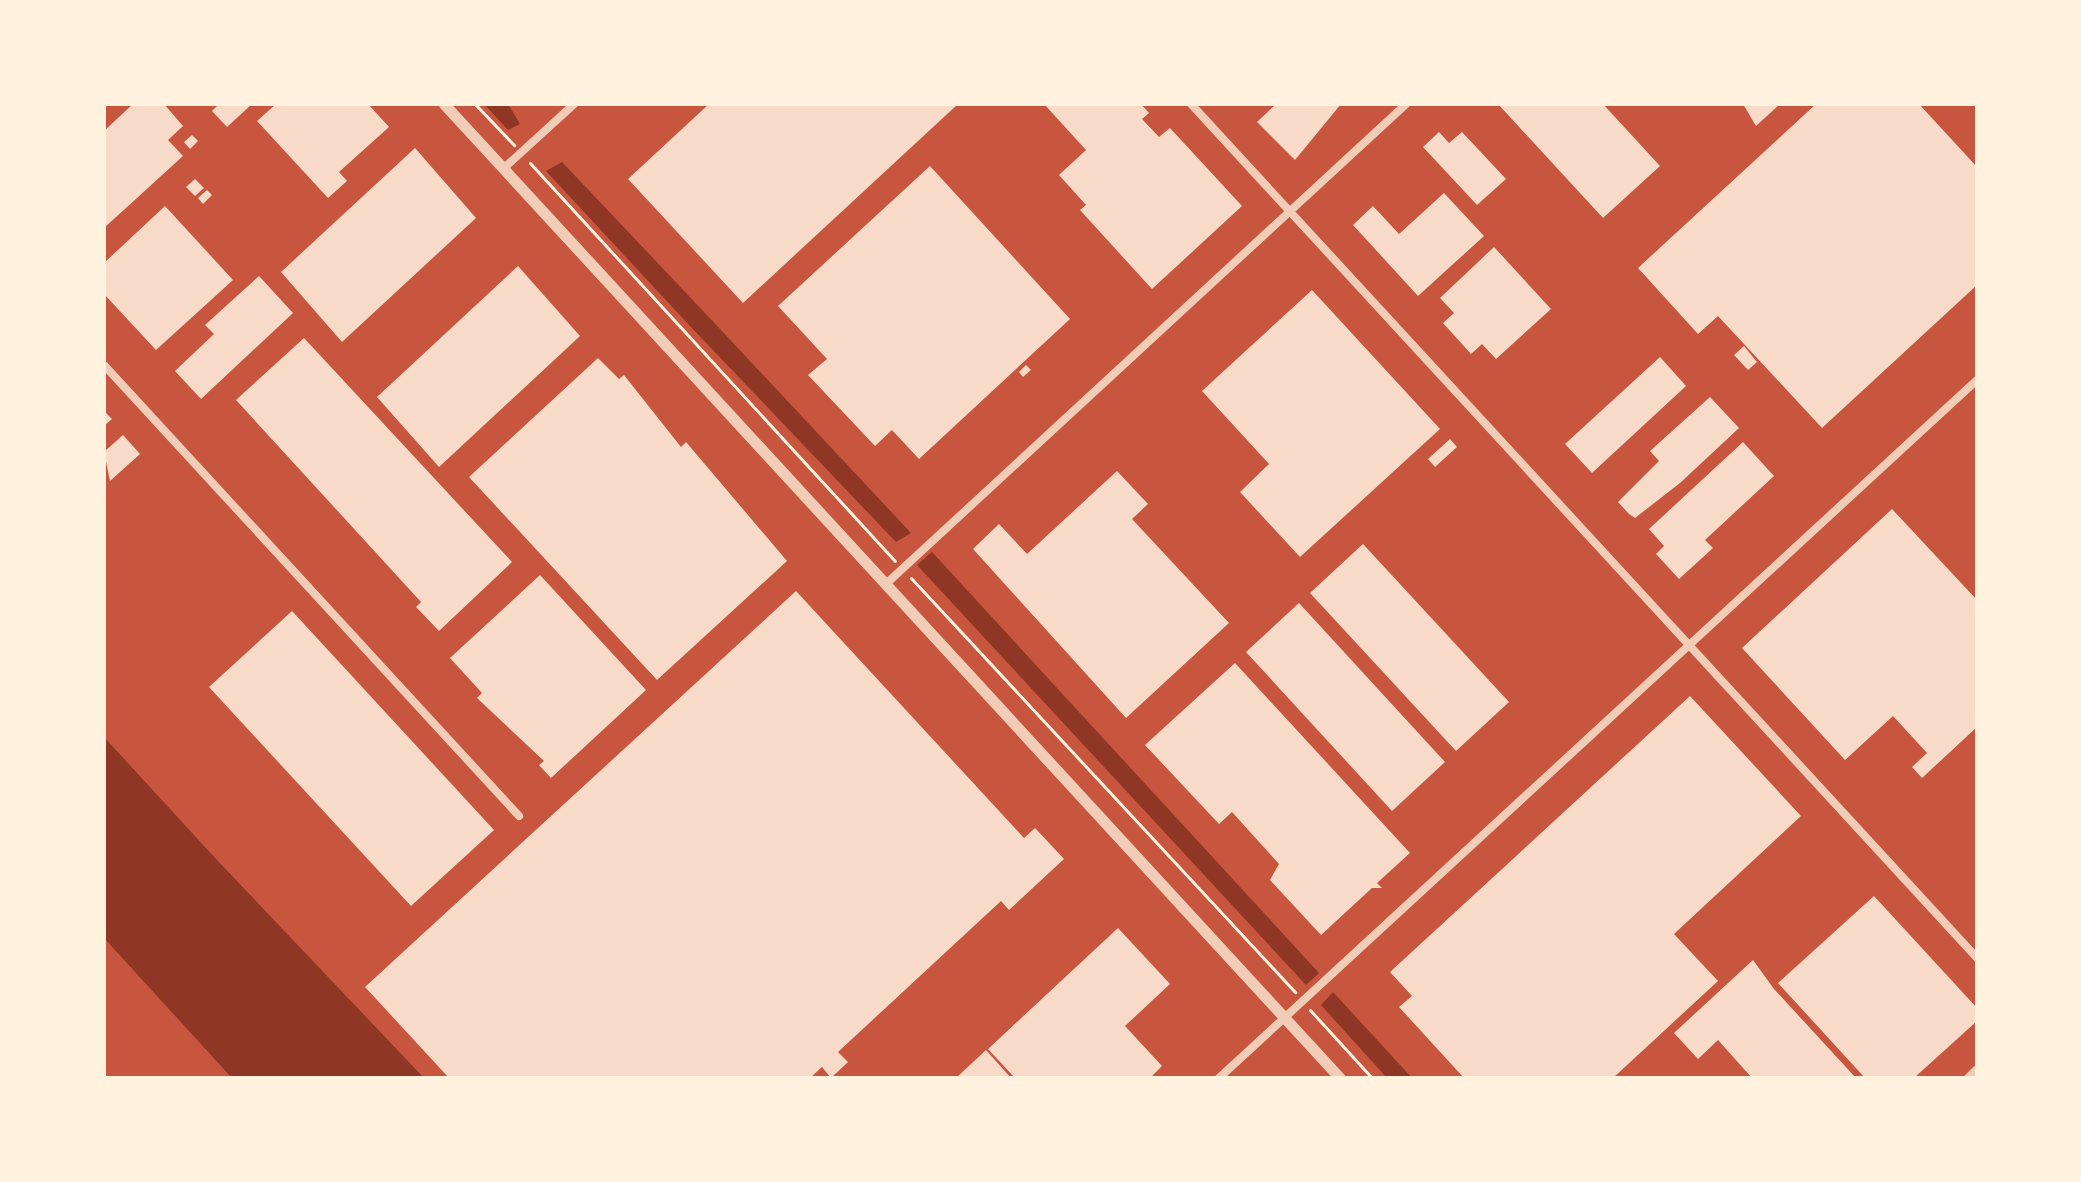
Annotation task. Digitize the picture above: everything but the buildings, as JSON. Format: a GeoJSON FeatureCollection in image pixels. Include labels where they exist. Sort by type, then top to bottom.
{"type":"FeatureCollection","features":[{"type":"Feature","properties":{"kind":"street"},"geometry":{"type":"LineString","coordinates":[[444,104],[1340,1078]]}},
{"type":"Feature","properties":{"kind":"street"},"geometry":{"type":"LineString","coordinates":[[504,168],[574,104]]}},
{"type":"Feature","properties":{"kind":"street"},"geometry":{"type":"LineString","coordinates":[[1191,104],[1977,958]]}},
{"type":"Feature","properties":{"kind":"street"},"geometry":{"type":"LineString","coordinates":[[887,583],[1406,104]]}},
{"type":"Feature","properties":{"kind":"street"},"geometry":{"type":"LineString","coordinates":[[104,365],[519,816]]}},
{"type":"Feature","properties":{"kind":"street"},"geometry":{"type":"LineString","coordinates":[[1219,1078],[1977,380]]}},
{"type":"Feature","properties":{"kind":"street"},"geometry":{"type":"LineString","coordinates":[[1969,1078],[1977,1070]]}},
{"type":"Feature","properties":{"kind":"path"},"geometry":{"type":"LineString","coordinates":[[475,104],[1372,1078]]}},
{"type":"Feature","properties":{"kind":"shaded area"},"geometry":{"type":"Polygon","coordinates":[[[484,104],[508,104],[520,124],[508,130],[484,104]]]}},
{"type":"Feature","properties":{"kind":"shaded area"},"geometry":{"type":"Polygon","coordinates":[[[562,162],[911,533],[896,542],[689,325],[546,171],[562,162]]]}},
{"type":"Feature","properties":{"kind":"shaded area"},"geometry":{"type":"Polygon","coordinates":[[[932,552],[1319,973],[1306,985],[917,565],[932,552]]]}},
{"type":"Feature","properties":{"kind":"shaded area"},"geometry":{"type":"Polygon","coordinates":[[[104,737],[424,1078],[232,1078],[104,938],[104,737]]]}},
{"type":"Feature","properties":{"kind":"shaded area"},"geometry":{"type":"Polygon","coordinates":[[[1333,992],[1412,1078],[1387,1078],[1321,1005],[1333,992]]]}}]}
